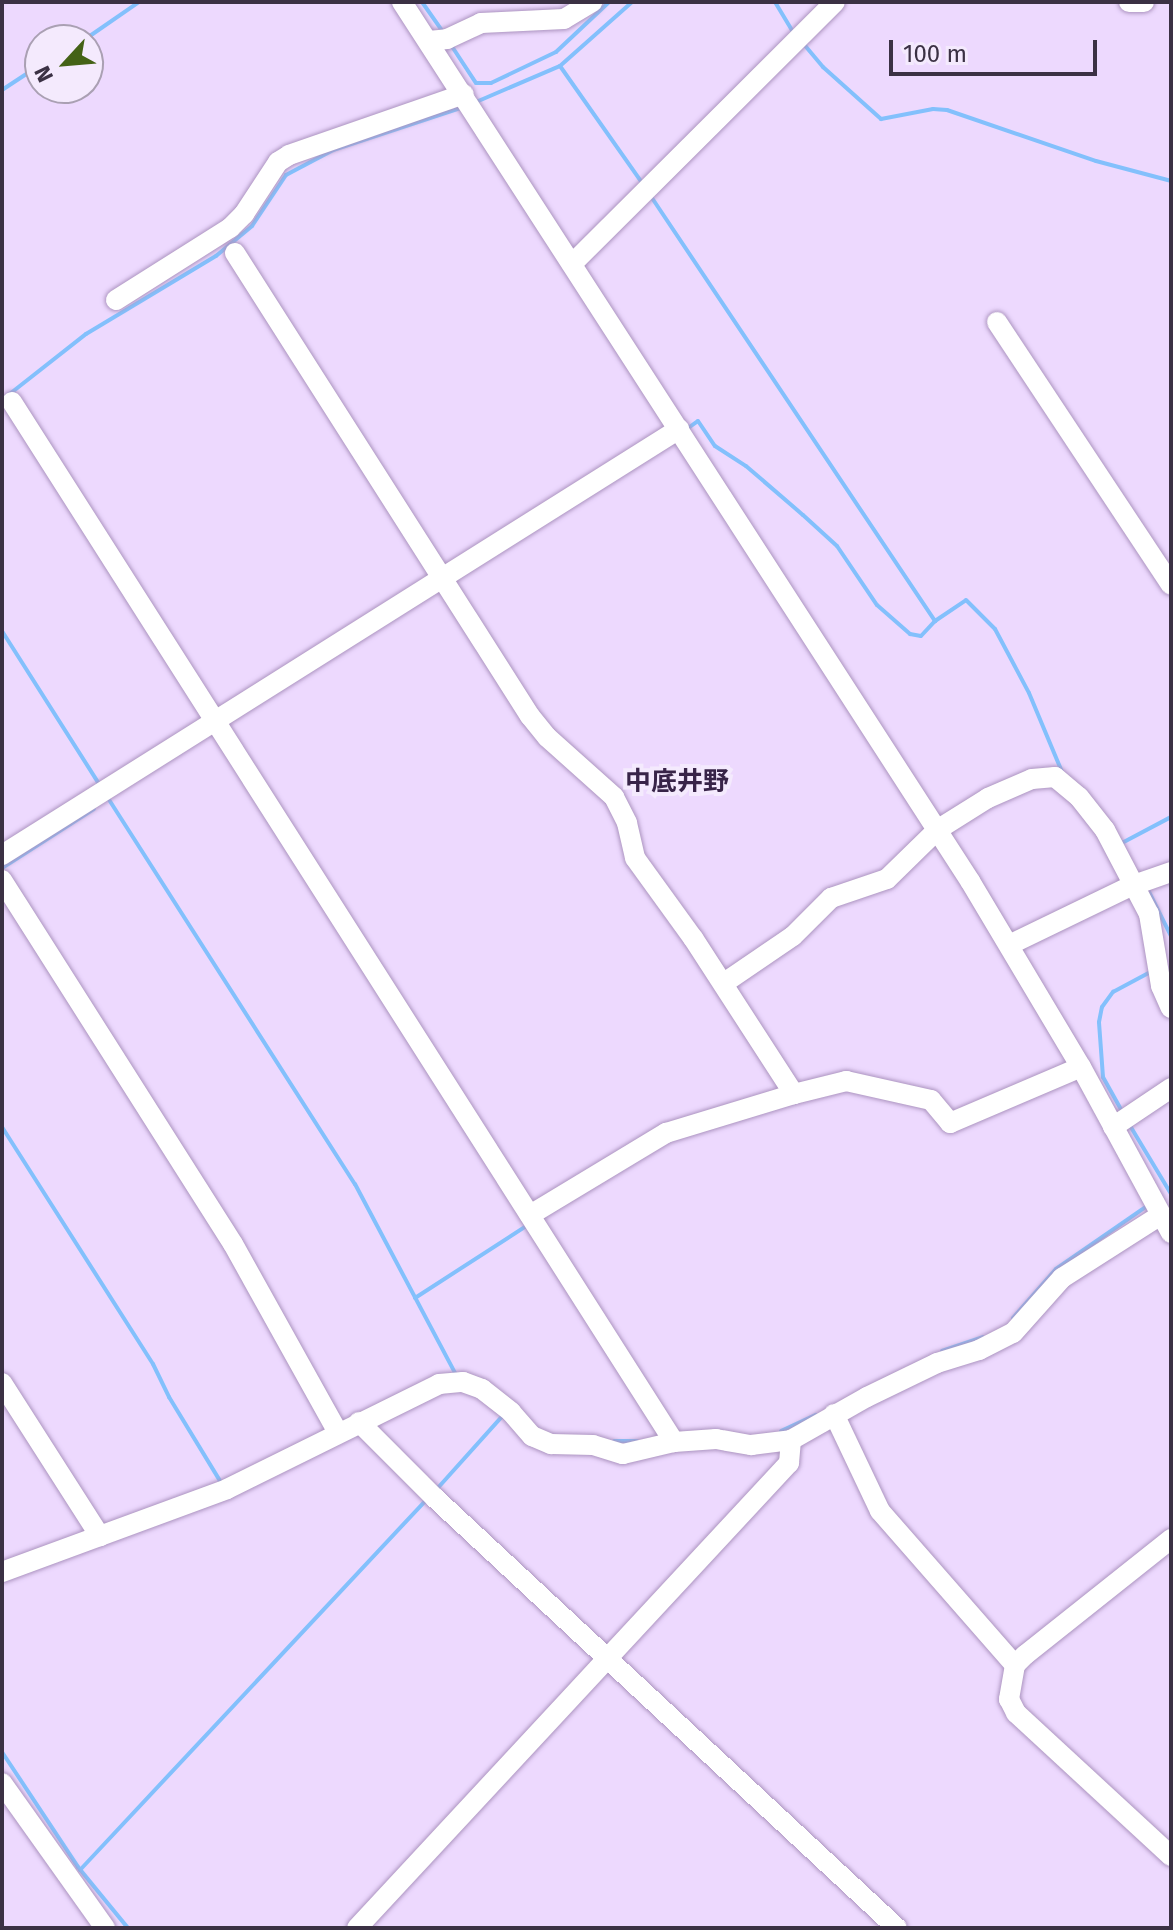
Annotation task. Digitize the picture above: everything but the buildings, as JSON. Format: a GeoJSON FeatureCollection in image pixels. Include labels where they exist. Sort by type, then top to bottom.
{"type":"FeatureCollection","features":[{"type":"Feature","properties":{"kind":"street"},"geometry":{"type":"LineString","coordinates":[[402,2],[1009,945],[1081,1067],[1166,1224]]}},
{"type":"Feature","properties":{"kind":"street"},"geometry":{"type":"LineString","coordinates":[[429,41],[447,39],[481,23],[564,19],[592,2]]}},
{"type":"Feature","properties":{"kind":"street"},"geometry":{"type":"LineString","coordinates":[[572,264],[835,2]]}},
{"type":"Feature","properties":{"kind":"street"},"geometry":{"type":"LineString","coordinates":[[1129,2],[1144,2]]}},
{"type":"Feature","properties":{"kind":"street"},"geometry":{"type":"LineString","coordinates":[[116,300],[230,228],[244,214],[278,162],[289,155],[464,94]]}},
{"type":"Feature","properties":{"kind":"street"},"geometry":{"type":"LineString","coordinates":[[235,253],[530,716],[547,737],[614,797],[627,823],[635,858],[724,983],[794,1094]]}},
{"type":"Feature","properties":{"kind":"street"},"geometry":{"type":"LineString","coordinates":[[997,322],[1171,585]]}},
{"type":"Feature","properties":{"kind":"street"},"geometry":{"type":"LineString","coordinates":[[12,402],[674,1442]]}},
{"type":"Feature","properties":{"kind":"street"},"geometry":{"type":"LineString","coordinates":[[2,855],[679,429]]}},
{"type":"Feature","properties":{"kind":"street"},"geometry":{"type":"LineString","coordinates":[[724,983],[793,936],[831,898],[887,879],[937,830],[988,798],[1032,779],[1055,777],[1079,797],[1105,830],[1131,886],[1149,914],[1161,986],[1171,1008]]}},
{"type":"Feature","properties":{"kind":"street"},"geometry":{"type":"LineString","coordinates":[[1009,945],[1131,886],[1171,872]]}},
{"type":"Feature","properties":{"kind":"street"},"geometry":{"type":"LineString","coordinates":[[2,880],[233,1244],[338,1433]]}},
{"type":"Feature","properties":{"kind":"street"},"geometry":{"type":"LineString","coordinates":[[530,1215],[666,1133],[794,1094],[846,1081],[931,1100],[950,1123],[1081,1067]]}},
{"type":"Feature","properties":{"kind":"street"},"geometry":{"type":"LineString","coordinates":[[1113,1127],[1171,1088]]}},
{"type":"Feature","properties":{"kind":"street"},"geometry":{"type":"LineString","coordinates":[[2,1572],[227,1489],[439,1384],[463,1382],[495,1397],[537,1440],[593,1445],[623,1454],[674,1442],[716,1439],[751,1445],[791,1440],[834,1414],[937,1363],[979,1350],[1013,1333],[1062,1278],[1142,1223],[1166,1224]]}},
{"type":"Feature","properties":{"kind":"street"},"geometry":{"type":"LineString","coordinates":[[2,1383],[100,1536]]}},
{"type":"Feature","properties":{"kind":"street"},"geometry":{"type":"LineString","coordinates":[[834,1414],[880,1511],[1015,1665]]}},
{"type":"Feature","properties":{"kind":"street"},"geometry":{"type":"LineString","coordinates":[[359,1422],[608,1660],[897,1928]]}},
{"type":"Feature","properties":{"kind":"street"},"geometry":{"type":"LineString","coordinates":[[357,1928],[789,1463],[791,1440]]}},
{"type":"Feature","properties":{"kind":"street"},"geometry":{"type":"LineString","coordinates":[[1171,1539],[1045,1637],[1015,1665],[1009,1699],[1016,1713],[1171,1856]]}},
{"type":"Feature","properties":{"kind":"street"},"geometry":{"type":"LineString","coordinates":[[2,1783],[105,1928]]}},
{"type":"Feature","properties":{"kind":"waterway"},"geometry":{"type":"LineString","coordinates":[[104,26],[139,2]]}},
{"type":"Feature","properties":{"kind":"waterway"},"geometry":{"type":"LineString","coordinates":[[422,2],[442,31]]}},
{"type":"Feature","properties":{"kind":"waterway"},"geometry":{"type":"LineString","coordinates":[[451,45],[476,83],[491,83],[556,52],[609,2]]}},
{"type":"Feature","properties":{"kind":"waterway"},"geometry":{"type":"LineString","coordinates":[[476,102],[560,66],[632,2]]}},
{"type":"Feature","properties":{"kind":"waterway"},"geometry":{"type":"LineString","coordinates":[[775,2],[793,32]]}},
{"type":"Feature","properties":{"kind":"waterway"},"geometry":{"type":"LineString","coordinates":[[802,42],[823,67],[881,119],[933,109],[947,110],[1096,161],[1171,181]]}},
{"type":"Feature","properties":{"kind":"waterway"},"geometry":{"type":"LineString","coordinates":[[560,66],[643,184]]}},
{"type":"Feature","properties":{"kind":"waterway"},"geometry":{"type":"LineString","coordinates":[[2,90],[24,76]]}},
{"type":"Feature","properties":{"kind":"waterway"},"geometry":{"type":"LineString","coordinates":[[2,400],[86,334],[216,256],[252,226],[286,175],[333,150],[464,107]]}},
{"type":"Feature","properties":{"kind":"waterway"},"geometry":{"type":"LineString","coordinates":[[650,195],[935,621],[966,600],[995,629],[1029,693],[1062,772]]}},
{"type":"Feature","properties":{"kind":"waterway"},"geometry":{"type":"LineString","coordinates":[[684,431],[698,421],[715,446],[746,466],[803,515],[837,546],[877,605],[910,634],[921,636],[935,621]]}},
{"type":"Feature","properties":{"kind":"waterway"},"geometry":{"type":"LineString","coordinates":[[2,631],[99,784]]}},
{"type":"Feature","properties":{"kind":"waterway"},"geometry":{"type":"LineString","coordinates":[[106,795],[355,1184],[456,1375]]}},
{"type":"Feature","properties":{"kind":"waterway"},"geometry":{"type":"LineString","coordinates":[[2,868],[94,809]]}},
{"type":"Feature","properties":{"kind":"waterway"},"geometry":{"type":"LineString","coordinates":[[1120,844],[1171,817]]}},
{"type":"Feature","properties":{"kind":"waterway"},"geometry":{"type":"LineString","coordinates":[[1147,888],[1171,936]]}},
{"type":"Feature","properties":{"kind":"waterway"},"geometry":{"type":"LineString","coordinates":[[1123,1113],[1103,1077],[1099,1022],[1102,1007],[1113,992],[1152,971]]}},
{"type":"Feature","properties":{"kind":"waterway"},"geometry":{"type":"LineString","coordinates":[[1129,1124],[1171,1194]]}},
{"type":"Feature","properties":{"kind":"waterway"},"geometry":{"type":"LineString","coordinates":[[2,1127],[153,1364],[169,1397],[222,1484]]}},
{"type":"Feature","properties":{"kind":"waterway"},"geometry":{"type":"LineString","coordinates":[[1013,1318],[1056,1269],[1150,1204]]}},
{"type":"Feature","properties":{"kind":"waterway"},"geometry":{"type":"LineString","coordinates":[[415,1298],[528,1225]]}},
{"type":"Feature","properties":{"kind":"waterway"},"geometry":{"type":"LineString","coordinates":[[942,1351],[983,1337]]}},
{"type":"Feature","properties":{"kind":"waterway"},"geometry":{"type":"LineString","coordinates":[[436,1490],[505,1413]]}},
{"type":"Feature","properties":{"kind":"waterway"},"geometry":{"type":"LineString","coordinates":[[781,1431],[816,1415]]}},
{"type":"Feature","properties":{"kind":"waterway"},"geometry":{"type":"LineString","coordinates":[[614,1441],[637,1441]]}},
{"type":"Feature","properties":{"kind":"waterway"},"geometry":{"type":"LineString","coordinates":[[80,1870],[427,1499]]}},
{"type":"Feature","properties":{"kind":"waterway"},"geometry":{"type":"LineString","coordinates":[[2,1752],[78,1867],[128,1928]]}},
{"type":"Feature","properties":{"kind":"district","name":"中底井野"},"geometry":{"type":"Point","coordinates":[677,782]}}]}
